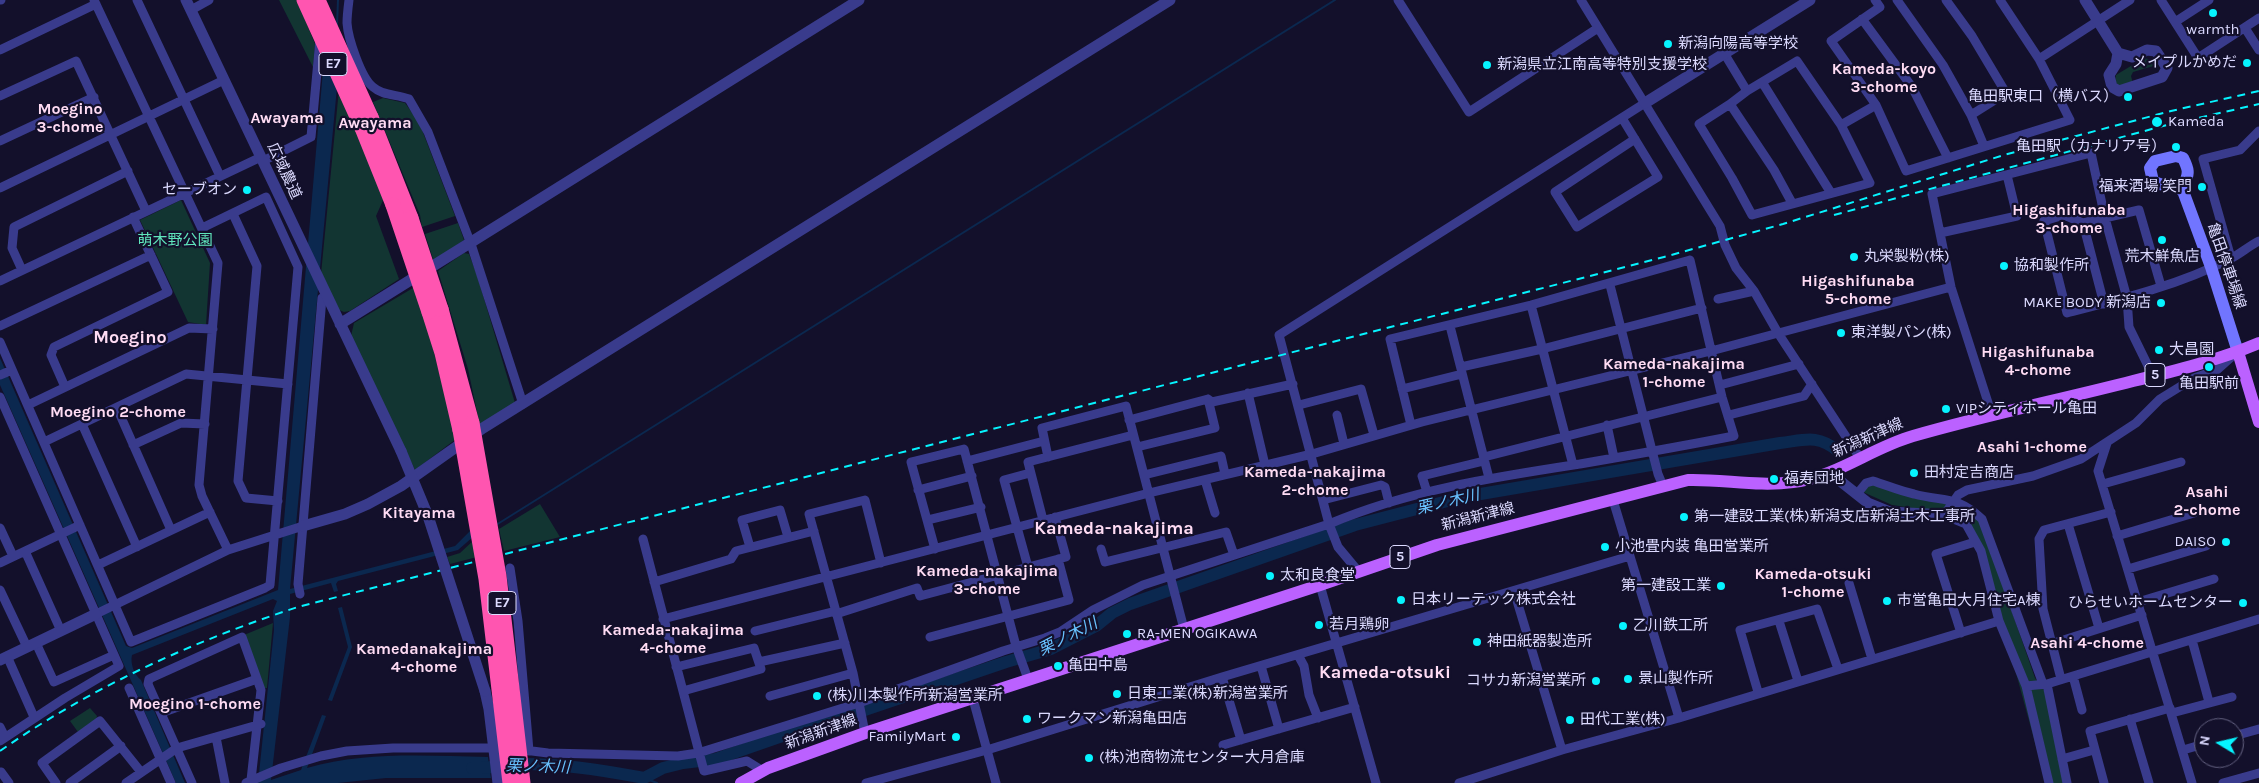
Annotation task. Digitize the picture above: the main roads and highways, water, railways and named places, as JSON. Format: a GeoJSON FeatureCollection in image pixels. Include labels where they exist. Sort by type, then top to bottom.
{"type":"FeatureCollection","features":[{"type":"Feature","properties":{"kind":"highway","name":"E7"},"geometry":{"type":"LineString","coordinates":[[304,0],[366,122],[411,218],[435,310],[449,382],[466,427],[499,576],[523,783]]}},
{"type":"Feature","properties":{"kind":"highway","name":"E7"},"geometry":{"type":"LineString","coordinates":[[318,0],[366,122],[393,205],[435,310]]}},
{"type":"Feature","properties":{"kind":"highway","name":"E7"},"geometry":{"type":"LineString","coordinates":[[466,427],[510,783]]}},
{"type":"Feature","properties":{"kind":"main road","name":"亀田停車場線"},"geometry":{"type":"LineString","coordinates":[[2183,191],[2211,267],[2238,352]]}},
{"type":"Feature","properties":{"kind":"main road","name":"5"},"geometry":{"type":"LineString","coordinates":[[2238,352],[2259,343]]}},
{"type":"Feature","properties":{"kind":"main road","name":"新潟新津線"},"geometry":{"type":"LineString","coordinates":[[741,783],[763,771],[865,733],[973,699],[1028,679],[1320,585],[1438,544],[1613,500],[1660,480],[1714,479],[1757,484],[1793,482],[1830,473],[1904,438],[2153,376],[2238,352]]}},
{"type":"Feature","properties":{"kind":"main road"},"geometry":{"type":"LineString","coordinates":[[2238,352],[2259,422]]}},
{"type":"Feature","properties":{"kind":"water"},"geometry":{"type":"Polygon","coordinates":[[[324,59],[337,87],[290,589],[455,546],[470,531],[474,536],[458,550],[338,581],[336,584],[338,591],[334,592],[331,583],[290,594],[290,617],[271,780],[301,770],[322,715],[326,716],[307,768],[352,759],[374,757],[488,757],[491,778],[386,778],[338,783],[258,783],[274,630],[273,611],[277,601],[273,599],[132,655],[133,669],[141,680],[185,783],[176,783],[0,385],[0,358],[126,646],[132,648],[278,590],[324,59]]]}},
{"type":"Feature","properties":{"kind":"water"},"geometry":{"type":"Polygon","coordinates":[[[342,607],[352,647],[332,701],[328,700],[348,647],[338,608],[342,607]]]}},
{"type":"Feature","properties":{"kind":"waterway"},"geometry":{"type":"LineString","coordinates":[[337,25],[338,0]]}},
{"type":"Feature","properties":{"kind":"waterway"},"geometry":{"type":"LineString","coordinates":[[496,525],[1335,0]]}},
{"type":"Feature","properties":{"kind":"waterway","name":"栗ノ木川"},"geometry":{"type":"LineString","coordinates":[[472,768],[518,764],[550,765],[644,778],[663,768],[683,763],[716,759],[808,727],[1051,649],[1096,626],[1112,613],[1130,604],[1355,525],[1463,497],[1780,443],[1817,440],[1838,451]]}},
{"type":"Feature","properties":{"kind":"waterway"},"geometry":{"type":"LineString","coordinates":[[644,778],[657,783]]}},
{"type":"Feature","properties":{"kind":"railway"},"geometry":{"type":"LineString","coordinates":[[0,751],[70,707],[143,668],[220,635],[298,607],[1664,257],[1783,224],[2004,155],[2171,111],[2259,91]]}},
{"type":"Feature","properties":{"kind":"railway"},"geometry":{"type":"LineString","coordinates":[[1834,215],[2163,126],[2259,104]]}},
{"type":"Feature","properties":{"kind":"place","name":"warmth"},"geometry":{"type":"Point","coordinates":[2213,13]}},
{"type":"Feature","properties":{"kind":"place","name":"新潟向陽高等学校"},"geometry":{"type":"Point","coordinates":[1668,44]}},
{"type":"Feature","properties":{"kind":"place","name":"メイプルかめだ"},"geometry":{"type":"Point","coordinates":[2247,63]}},
{"type":"Feature","properties":{"kind":"place","name":"新潟県立江南高等特別支援学校"},"geometry":{"type":"Point","coordinates":[1487,65]}},
{"type":"Feature","properties":{"kind":"place","name":"亀田駅東口（横バス）"},"geometry":{"type":"Point","coordinates":[2128,97]}},
{"type":"Feature","properties":{"kind":"place","name":"Kameda"},"geometry":{"type":"Point","coordinates":[2157,122]}},
{"type":"Feature","properties":{"kind":"place","name":"亀田駅（カナリア号）"},"geometry":{"type":"Point","coordinates":[2176,147]}},
{"type":"Feature","properties":{"kind":"place","name":"福来酒場 笑門"},"geometry":{"type":"Point","coordinates":[2202,187]}},
{"type":"Feature","properties":{"kind":"place","name":"セーブオン"},"geometry":{"type":"Point","coordinates":[247,190]}},
{"type":"Feature","properties":{"kind":"place","name":"荒木鮮魚店"},"geometry":{"type":"Point","coordinates":[2162,240]}},
{"type":"Feature","properties":{"kind":"place","name":"丸栄製粉(株)"},"geometry":{"type":"Point","coordinates":[1854,257]}},
{"type":"Feature","properties":{"kind":"place","name":"協和製作所"},"geometry":{"type":"Point","coordinates":[2004,266]}},
{"type":"Feature","properties":{"kind":"place","name":"MAKE BODY 新潟店"},"geometry":{"type":"Point","coordinates":[2161,303]}},
{"type":"Feature","properties":{"kind":"place","name":"東洋製パン(株)"},"geometry":{"type":"Point","coordinates":[1841,333]}},
{"type":"Feature","properties":{"kind":"place","name":"大昌園"},"geometry":{"type":"Point","coordinates":[2159,350]}},
{"type":"Feature","properties":{"kind":"place","name":"亀田駅前"},"geometry":{"type":"Point","coordinates":[2209,367]}},
{"type":"Feature","properties":{"kind":"place","name":"VIPシティホール亀田"},"geometry":{"type":"Point","coordinates":[1946,409]}},
{"type":"Feature","properties":{"kind":"place","name":"田村定吉商店"},"geometry":{"type":"Point","coordinates":[1914,473]}},
{"type":"Feature","properties":{"kind":"place","name":"福寿団地"},"geometry":{"type":"Point","coordinates":[1774,479]}},
{"type":"Feature","properties":{"kind":"place","name":"第一建設工業(株)新潟支店新潟土木工事所"},"geometry":{"type":"Point","coordinates":[1684,517]}},
{"type":"Feature","properties":{"kind":"place","name":"DAISO"},"geometry":{"type":"Point","coordinates":[2226,542]}},
{"type":"Feature","properties":{"kind":"place","name":"小池畳内装 亀田営業所"},"geometry":{"type":"Point","coordinates":[1605,547]}},
{"type":"Feature","properties":{"kind":"place","name":"太和良食堂"},"geometry":{"type":"Point","coordinates":[1270,576]}},
{"type":"Feature","properties":{"kind":"place","name":"第一建設工業"},"geometry":{"type":"Point","coordinates":[1721,586]}},
{"type":"Feature","properties":{"kind":"place","name":"日本リーテック株式会社"},"geometry":{"type":"Point","coordinates":[1401,600]}},
{"type":"Feature","properties":{"kind":"place","name":"市営亀田大月住宅A棟"},"geometry":{"type":"Point","coordinates":[1887,601]}},
{"type":"Feature","properties":{"kind":"place","name":"ひらせいホームセンター"},"geometry":{"type":"Point","coordinates":[2243,603]}},
{"type":"Feature","properties":{"kind":"place","name":"若月鶏卵"},"geometry":{"type":"Point","coordinates":[1319,625]}},
{"type":"Feature","properties":{"kind":"place","name":"乙川鉄工所"},"geometry":{"type":"Point","coordinates":[1623,626]}},
{"type":"Feature","properties":{"kind":"place","name":"RA-MEN OGIKAWA"},"geometry":{"type":"Point","coordinates":[1127,634]}},
{"type":"Feature","properties":{"kind":"place","name":"神田紙器製造所"},"geometry":{"type":"Point","coordinates":[1477,642]}},
{"type":"Feature","properties":{"kind":"place","name":"亀田中島"},"geometry":{"type":"Point","coordinates":[1058,666]}},
{"type":"Feature","properties":{"kind":"place","name":"景山製作所"},"geometry":{"type":"Point","coordinates":[1628,679]}},
{"type":"Feature","properties":{"kind":"place","name":"コサカ新潟営業所"},"geometry":{"type":"Point","coordinates":[1596,681]}},
{"type":"Feature","properties":{"kind":"place","name":"日東工業(株)新潟営業所"},"geometry":{"type":"Point","coordinates":[1117,694]}},
{"type":"Feature","properties":{"kind":"place","name":"(株)川本製作所新潟営業所"},"geometry":{"type":"Point","coordinates":[817,696]}},
{"type":"Feature","properties":{"kind":"place","name":"ワークマン新潟亀田店"},"geometry":{"type":"Point","coordinates":[1027,719]}},
{"type":"Feature","properties":{"kind":"place","name":"田代工業(株)"},"geometry":{"type":"Point","coordinates":[1570,720]}},
{"type":"Feature","properties":{"kind":"place","name":"FamilyMart"},"geometry":{"type":"Point","coordinates":[956,737]}},
{"type":"Feature","properties":{"kind":"place","name":"(株)池商物流センター大月倉庫"},"geometry":{"type":"Point","coordinates":[1089,758]}},
{"type":"Feature","properties":{"kind":"district","name":"Kameda-koyo 3-chome"},"geometry":{"type":"Point","coordinates":[1884,78]}},
{"type":"Feature","properties":{"kind":"district","name":"Moegino 3-chome"},"geometry":{"type":"Point","coordinates":[70,118]}},
{"type":"Feature","properties":{"kind":"district","name":"Awayama"},"geometry":{"type":"Point","coordinates":[287,118]}},
{"type":"Feature","properties":{"kind":"district","name":"Awayama"},"geometry":{"type":"Point","coordinates":[375,123]}},
{"type":"Feature","properties":{"kind":"district","name":"Higashifunaba 3-chome"},"geometry":{"type":"Point","coordinates":[2069,219]}},
{"type":"Feature","properties":{"kind":"district","name":"Higashifunaba 5-chome"},"geometry":{"type":"Point","coordinates":[1858,290]}},
{"type":"Feature","properties":{"kind":"district","name":"Moegino"},"geometry":{"type":"Point","coordinates":[130,338]}},
{"type":"Feature","properties":{"kind":"district","name":"Higashifunaba 4-chome"},"geometry":{"type":"Point","coordinates":[2038,361]}},
{"type":"Feature","properties":{"kind":"district","name":"Kameda-nakajima 1-chome"},"geometry":{"type":"Point","coordinates":[1674,373]}},
{"type":"Feature","properties":{"kind":"district","name":"Moegino 2-chome"},"geometry":{"type":"Point","coordinates":[118,412]}},
{"type":"Feature","properties":{"kind":"district","name":"Asahi 1-chome"},"geometry":{"type":"Point","coordinates":[2032,447]}},
{"type":"Feature","properties":{"kind":"district","name":"Kameda-nakajima 2-chome"},"geometry":{"type":"Point","coordinates":[1315,481]}},
{"type":"Feature","properties":{"kind":"district","name":"Asahi 2-chome"},"geometry":{"type":"Point","coordinates":[2207,501]}},
{"type":"Feature","properties":{"kind":"district","name":"Kitayama"},"geometry":{"type":"Point","coordinates":[419,513]}},
{"type":"Feature","properties":{"kind":"district","name":"Kameda-nakajima"},"geometry":{"type":"Point","coordinates":[1114,529]}},
{"type":"Feature","properties":{"kind":"district","name":"Kameda-nakajima 3-chome"},"geometry":{"type":"Point","coordinates":[987,580]}},
{"type":"Feature","properties":{"kind":"district","name":"Kameda-otsuki 1-chome"},"geometry":{"type":"Point","coordinates":[1813,583]}},
{"type":"Feature","properties":{"kind":"district","name":"Kameda-nakajima 4-chome"},"geometry":{"type":"Point","coordinates":[673,639]}},
{"type":"Feature","properties":{"kind":"district","name":"Asahi 4-chome"},"geometry":{"type":"Point","coordinates":[2087,643]}},
{"type":"Feature","properties":{"kind":"district","name":"Kamedanakajima 4-chome"},"geometry":{"type":"Point","coordinates":[424,658]}},
{"type":"Feature","properties":{"kind":"district","name":"Kameda-otsuki"},"geometry":{"type":"Point","coordinates":[1385,673]}},
{"type":"Feature","properties":{"kind":"district","name":"Moegino 1-chome"},"geometry":{"type":"Point","coordinates":[195,704]}},
{"type":"Feature","properties":{"kind":"park label","name":"萌木野公園"},"geometry":{"type":"Point","coordinates":[175,241]}}]}
